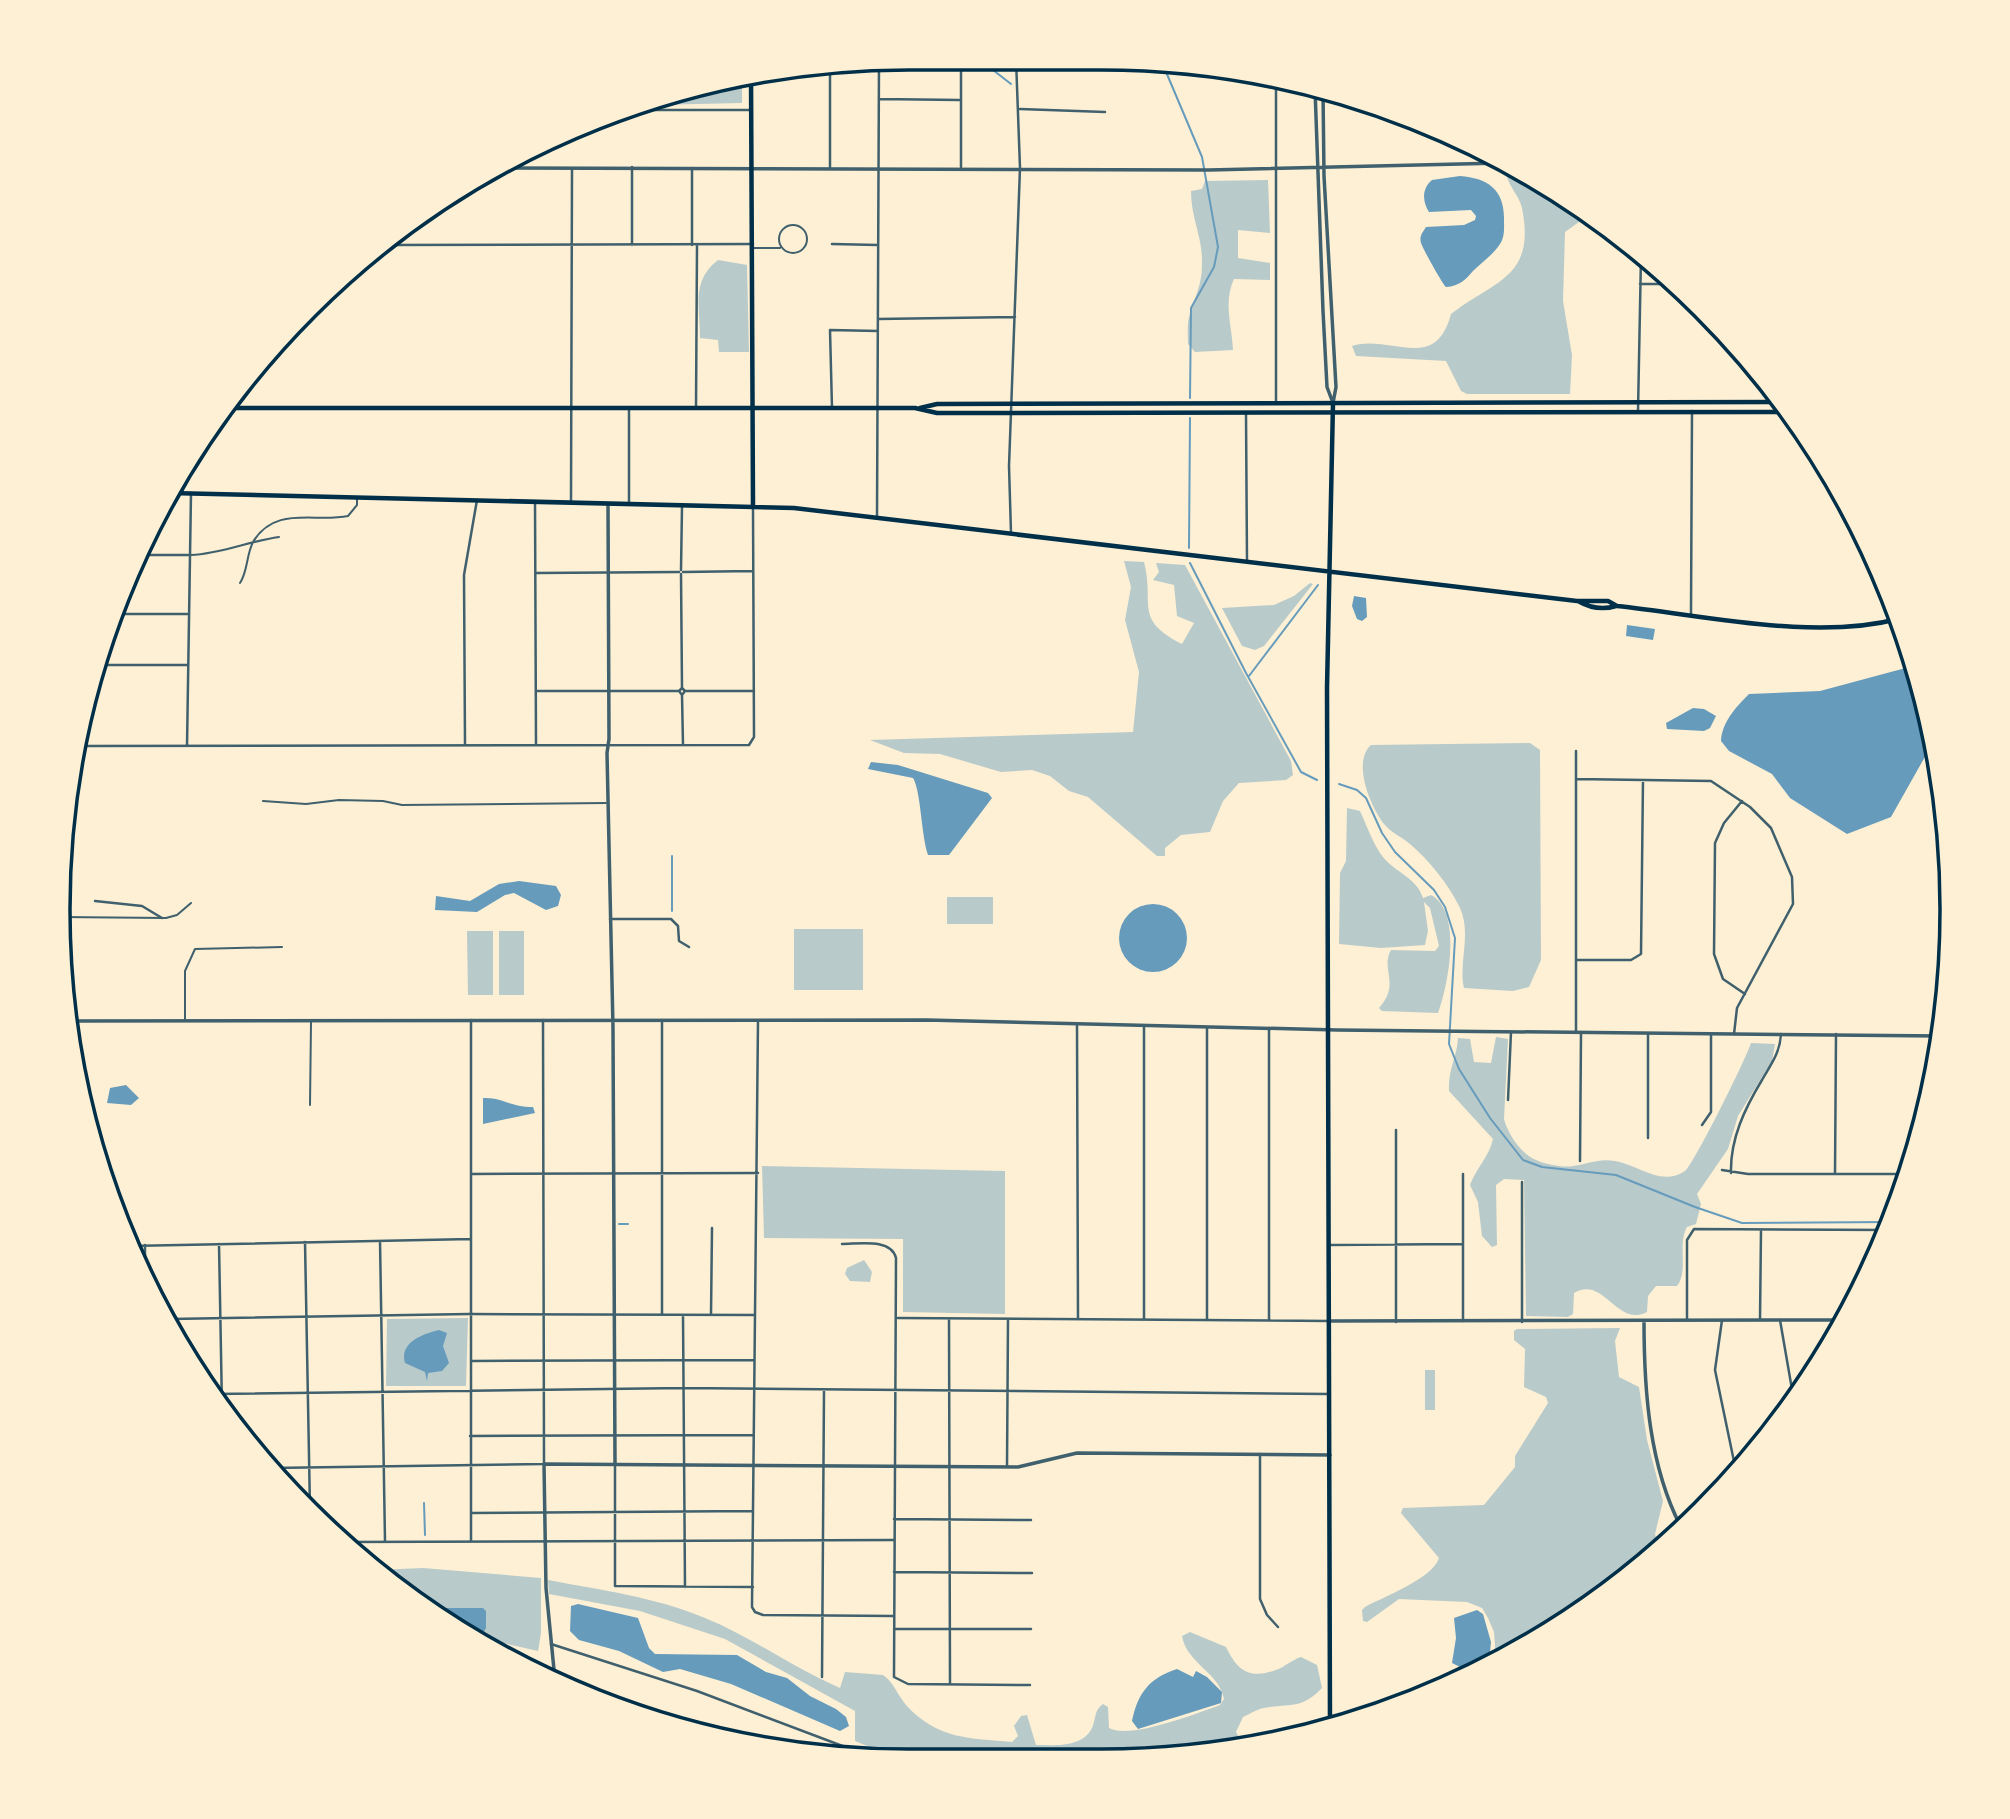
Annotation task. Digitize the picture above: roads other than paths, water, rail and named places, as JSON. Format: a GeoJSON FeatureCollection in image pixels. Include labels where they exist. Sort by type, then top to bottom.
{"type":"FeatureCollection","features":[{"type":"Feature","properties":{"kind":"main road"},"geometry":{"type":"LineString","coordinates":[[751,85],[752,505]]}},
{"type":"Feature","properties":{"kind":"main road"},"geometry":{"type":"LineString","coordinates":[[1733,402],[1733,411]]}},
{"type":"Feature","properties":{"kind":"main road"},"geometry":{"type":"LineString","coordinates":[[236,408],[915,408],[937,404],[1012,403],[1770,402]]}},
{"type":"Feature","properties":{"kind":"main road"},"geometry":{"type":"LineString","coordinates":[[1140,403],[1141,412]]}},
{"type":"Feature","properties":{"kind":"main road"},"geometry":{"type":"LineString","coordinates":[[1237,412],[1245,403]]}},
{"type":"Feature","properties":{"kind":"main road"},"geometry":{"type":"LineString","coordinates":[[1330,1716],[1328,571],[1333,403]]}},
{"type":"Feature","properties":{"kind":"main road"},"geometry":{"type":"LineString","coordinates":[[915,408],[937,413],[1776,411]]}},
{"type":"Feature","properties":{"kind":"main road"},"geometry":{"type":"LineString","coordinates":[[181,493],[752,505],[877,517],[1577,601],[1608,601],[1617,606],[1816,628],[1864,625],[1888,620]]}},
{"type":"Feature","properties":{"kind":"street"},"geometry":{"type":"LineString","coordinates":[[961,70],[961,167]]}},
{"type":"Feature","properties":{"kind":"street"},"geometry":{"type":"LineString","coordinates":[[1011,533],[1012,403],[1020,168],[1017,70]]}},
{"type":"Feature","properties":{"kind":"street"},"geometry":{"type":"LineString","coordinates":[[877,517],[879,71]]}},
{"type":"Feature","properties":{"kind":"street"},"geometry":{"type":"LineString","coordinates":[[830,74],[830,167]]}},
{"type":"Feature","properties":{"kind":"street"},"geometry":{"type":"LineString","coordinates":[[1276,89],[1276,403]]}},
{"type":"Feature","properties":{"kind":"street"},"geometry":{"type":"LineString","coordinates":[[1315,98],[1315,167],[1327,387],[1333,403]]}},
{"type":"Feature","properties":{"kind":"street"},"geometry":{"type":"LineString","coordinates":[[879,99],[961,100]]}},
{"type":"Feature","properties":{"kind":"street"},"geometry":{"type":"LineString","coordinates":[[1323,101],[1336,387],[1333,403]]}},
{"type":"Feature","properties":{"kind":"street"},"geometry":{"type":"LineString","coordinates":[[1020,109],[1105,112]]}},
{"type":"Feature","properties":{"kind":"street"},"geometry":{"type":"LineString","coordinates":[[656,110],[751,110]]}},
{"type":"Feature","properties":{"kind":"street"},"geometry":{"type":"LineString","coordinates":[[517,168],[961,167],[1209,170],[1484,163]]}},
{"type":"Feature","properties":{"kind":"street"},"geometry":{"type":"LineString","coordinates":[[571,501],[572,167]]}},
{"type":"Feature","properties":{"kind":"street"},"geometry":{"type":"LineString","coordinates":[[632,167],[632,244]]}},
{"type":"Feature","properties":{"kind":"street"},"geometry":{"type":"LineString","coordinates":[[692,167],[692,245]]}},
{"type":"Feature","properties":{"kind":"street"},"geometry":{"type":"LineString","coordinates":[[832,244],[878,245]]}},
{"type":"Feature","properties":{"kind":"street"},"geometry":{"type":"LineString","coordinates":[[396,245],[753,246]]}},
{"type":"Feature","properties":{"kind":"street"},"geometry":{"type":"LineString","coordinates":[[696,408],[697,245]]}},
{"type":"Feature","properties":{"kind":"street"},"geometry":{"type":"LineString","coordinates":[[1638,411],[1640,266]]}},
{"type":"Feature","properties":{"kind":"street"},"geometry":{"type":"LineString","coordinates":[[1640,284],[1660,284]]}},
{"type":"Feature","properties":{"kind":"street"},"geometry":{"type":"LineString","coordinates":[[878,319],[1015,317]]}},
{"type":"Feature","properties":{"kind":"street"},"geometry":{"type":"LineString","coordinates":[[832,408],[830,330],[878,331]]}},
{"type":"Feature","properties":{"kind":"street"},"geometry":{"type":"LineString","coordinates":[[629,408],[629,502]]}},
{"type":"Feature","properties":{"kind":"street"},"geometry":{"type":"LineString","coordinates":[[1691,614],[1692,411]]}},
{"type":"Feature","properties":{"kind":"street"},"geometry":{"type":"LineString","coordinates":[[1247,412],[1247,561]]}},
{"type":"Feature","properties":{"kind":"street"},"geometry":{"type":"LineString","coordinates":[[187,746],[191,493]]}},
{"type":"Feature","properties":{"kind":"street"},"geometry":{"type":"LineString","coordinates":[[465,745],[464,575],[477,500]]}},
{"type":"Feature","properties":{"kind":"street"},"geometry":{"type":"LineString","coordinates":[[535,501],[537,745]]}},
{"type":"Feature","properties":{"kind":"street"},"geometry":{"type":"LineString","coordinates":[[608,502],[607,803],[614,1173],[617,1587],[753,1587]]}},
{"type":"Feature","properties":{"kind":"street"},"geometry":{"type":"LineString","coordinates":[[682,504],[683,745]]}},
{"type":"Feature","properties":{"kind":"street"},"geometry":{"type":"LineString","coordinates":[[86,746],[751,744],[754,691],[752,505]]}},
{"type":"Feature","properties":{"kind":"street"},"geometry":{"type":"LineString","coordinates":[[149,555],[190,555]]}},
{"type":"Feature","properties":{"kind":"street"},"geometry":{"type":"LineString","coordinates":[[536,573],[753,571]]}},
{"type":"Feature","properties":{"kind":"street"},"geometry":{"type":"LineString","coordinates":[[124,614],[190,614]]}},
{"type":"Feature","properties":{"kind":"street"},"geometry":{"type":"LineString","coordinates":[[107,665],[188,665]]}},
{"type":"Feature","properties":{"kind":"street"},"geometry":{"type":"LineString","coordinates":[[536,691],[754,691]]}},
{"type":"Feature","properties":{"kind":"street"},"geometry":{"type":"LineString","coordinates":[[1576,751],[1580,1161]]}},
{"type":"Feature","properties":{"kind":"street"},"geometry":{"type":"LineString","coordinates":[[1576,779],[1704,780],[1721,785],[1771,828],[1794,889],[1788,917],[1735,1013],[1734,1034]]}},
{"type":"Feature","properties":{"kind":"street"},"geometry":{"type":"LineString","coordinates":[[1576,960],[1636,958],[1642,954],[1643,779]]}},
{"type":"Feature","properties":{"kind":"street"},"geometry":{"type":"LineString","coordinates":[[1742,801],[1724,823],[1715,843],[1714,954],[1719,974],[1745,994]]}},
{"type":"Feature","properties":{"kind":"street"},"geometry":{"type":"LineString","coordinates":[[95,901],[133,904],[162,918]]}},
{"type":"Feature","properties":{"kind":"street"},"geometry":{"type":"LineString","coordinates":[[610,919],[671,919],[678,926],[679,941],[688,947]]}},
{"type":"Feature","properties":{"kind":"street"},"geometry":{"type":"LineString","coordinates":[[471,1020],[471,1541]]}},
{"type":"Feature","properties":{"kind":"street"},"geometry":{"type":"LineString","coordinates":[[542,1020],[545,1540],[554,1669]]}},
{"type":"Feature","properties":{"kind":"street"},"geometry":{"type":"LineString","coordinates":[[662,1020],[662,1315]]}},
{"type":"Feature","properties":{"kind":"street"},"geometry":{"type":"LineString","coordinates":[[77,1021],[927,1020],[1077,1026],[1445,1032],[1930,1036]]}},
{"type":"Feature","properties":{"kind":"street"},"geometry":{"type":"LineString","coordinates":[[758,1021],[753,1435],[754,1611],[763,1615],[894,1616]]}},
{"type":"Feature","properties":{"kind":"street"},"geometry":{"type":"LineString","coordinates":[[1077,1026],[1078,1318]]}},
{"type":"Feature","properties":{"kind":"street"},"geometry":{"type":"LineString","coordinates":[[1144,1027],[1144,1319]]}},
{"type":"Feature","properties":{"kind":"street"},"geometry":{"type":"LineString","coordinates":[[1206,1319],[1207,1028]]}},
{"type":"Feature","properties":{"kind":"street"},"geometry":{"type":"LineString","coordinates":[[1269,1028],[1269,1319]]}},
{"type":"Feature","properties":{"kind":"street"},"geometry":{"type":"LineString","coordinates":[[1508,1100],[1511,1032]]}},
{"type":"Feature","properties":{"kind":"street"},"geometry":{"type":"LineString","coordinates":[[1648,1034],[1648,1138]]}},
{"type":"Feature","properties":{"kind":"street"},"geometry":{"type":"LineString","coordinates":[[1702,1125],[1711,1112],[1712,1034]]}},
{"type":"Feature","properties":{"kind":"street"},"geometry":{"type":"LineString","coordinates":[[1731,1173],[1731,1154],[1741,1119],[1778,1053],[1780,1034]]}},
{"type":"Feature","properties":{"kind":"street"},"geometry":{"type":"LineString","coordinates":[[1835,1175],[1836,1034]]}},
{"type":"Feature","properties":{"kind":"street"},"geometry":{"type":"LineString","coordinates":[[1396,1130],[1396,1322]]}},
{"type":"Feature","properties":{"kind":"street"},"geometry":{"type":"LineString","coordinates":[[1722,1170],[1731,1173],[1897,1174]]}},
{"type":"Feature","properties":{"kind":"street"},"geometry":{"type":"LineString","coordinates":[[471,1174],[758,1172]]}},
{"type":"Feature","properties":{"kind":"street"},"geometry":{"type":"LineString","coordinates":[[1462,1174],[1463,1322]]}},
{"type":"Feature","properties":{"kind":"street"},"geometry":{"type":"LineString","coordinates":[[1522,1182],[1522,1322]]}},
{"type":"Feature","properties":{"kind":"street"},"geometry":{"type":"LineString","coordinates":[[711,1315],[712,1228]]}},
{"type":"Feature","properties":{"kind":"street"},"geometry":{"type":"LineString","coordinates":[[1687,1320],[1687,1240],[1690,1232],[1701,1228],[1876,1230]]}},
{"type":"Feature","properties":{"kind":"street"},"geometry":{"type":"LineString","coordinates":[[1760,1320],[1761,1230]]}},
{"type":"Feature","properties":{"kind":"street"},"geometry":{"type":"LineString","coordinates":[[141,1245],[471,1239]]}},
{"type":"Feature","properties":{"kind":"street"},"geometry":{"type":"LineString","coordinates":[[380,1241],[385,1541]]}},
{"type":"Feature","properties":{"kind":"street"},"geometry":{"type":"LineString","coordinates":[[305,1242],[310,1496]]}},
{"type":"Feature","properties":{"kind":"street"},"geometry":{"type":"LineString","coordinates":[[219,1244],[222,1391]]}},
{"type":"Feature","properties":{"kind":"street"},"geometry":{"type":"LineString","coordinates":[[842,1244],[876,1244],[891,1248],[896,1258],[894,1677],[898,1681],[1031,1685]]}},
{"type":"Feature","properties":{"kind":"street"},"geometry":{"type":"LineString","coordinates":[[1329,1245],[1463,1244]]}},
{"type":"Feature","properties":{"kind":"street"},"geometry":{"type":"LineString","coordinates":[[145,1245],[145,1255]]}},
{"type":"Feature","properties":{"kind":"street"},"geometry":{"type":"LineString","coordinates":[[177,1319],[382,1315],[755,1315]]}},
{"type":"Feature","properties":{"kind":"street"},"geometry":{"type":"LineString","coordinates":[[683,1315],[685,1587]]}},
{"type":"Feature","properties":{"kind":"street"},"geometry":{"type":"LineString","coordinates":[[897,1318],[1396,1322],[1833,1320]]}},
{"type":"Feature","properties":{"kind":"street"},"geometry":{"type":"LineString","coordinates":[[949,1319],[947,1519],[950,1684]]}},
{"type":"Feature","properties":{"kind":"street"},"geometry":{"type":"LineString","coordinates":[[1007,1319],[1007,1467]]}},
{"type":"Feature","properties":{"kind":"street"},"geometry":{"type":"LineString","coordinates":[[1722,1320],[1715,1370],[1734,1461]]}},
{"type":"Feature","properties":{"kind":"street"},"geometry":{"type":"LineString","coordinates":[[1780,1320],[1792,1387]]}},
{"type":"Feature","properties":{"kind":"street"},"geometry":{"type":"LineString","coordinates":[[1644,1321],[1644,1371],[1648,1409],[1668,1497],[1677,1519]]}},
{"type":"Feature","properties":{"kind":"street"},"geometry":{"type":"LineString","coordinates":[[472,1361],[754,1360]]}},
{"type":"Feature","properties":{"kind":"street"},"geometry":{"type":"LineString","coordinates":[[223,1393],[684,1388],[1329,1394]]}},
{"type":"Feature","properties":{"kind":"street"},"geometry":{"type":"LineString","coordinates":[[822,1677],[824,1390]]}},
{"type":"Feature","properties":{"kind":"street"},"geometry":{"type":"LineString","coordinates":[[470,1436],[753,1435]]}},
{"type":"Feature","properties":{"kind":"street"},"geometry":{"type":"LineString","coordinates":[[283,1468],[684,1463],[1007,1467],[1032,1465],[1065,1454],[1329,1455]]}},
{"type":"Feature","properties":{"kind":"street"},"geometry":{"type":"LineString","coordinates":[[1261,1454],[1260,1601],[1267,1615],[1278,1627]]}},
{"type":"Feature","properties":{"kind":"street"},"geometry":{"type":"LineString","coordinates":[[471,1513],[753,1511]]}},
{"type":"Feature","properties":{"kind":"street"},"geometry":{"type":"LineString","coordinates":[[894,1519],[1031,1520]]}},
{"type":"Feature","properties":{"kind":"street"},"geometry":{"type":"LineString","coordinates":[[357,1542],[894,1540]]}},
{"type":"Feature","properties":{"kind":"street"},"geometry":{"type":"LineString","coordinates":[[894,1572],[1032,1573]]}},
{"type":"Feature","properties":{"kind":"street"},"geometry":{"type":"LineString","coordinates":[[894,1629],[1031,1629]]}},
{"type":"Feature","properties":{"kind":"street"},"geometry":{"type":"LineString","coordinates":[[551,1644],[697,1691],[842,1746]]}},
{"type":"Feature","properties":{"kind":"lane"},"geometry":{"type":"LineString","coordinates":[[753,246],[782,247],[793,253],[802,250],[806,243],[804,231],[797,226],[785,228],[779,239],[782,247]]}},
{"type":"Feature","properties":{"kind":"lane"},"geometry":{"type":"LineString","coordinates":[[240,583],[245,576],[248,552],[262,529],[281,520],[348,516],[357,505],[357,497]]}},
{"type":"Feature","properties":{"kind":"lane"},"geometry":{"type":"LineString","coordinates":[[190,555],[208,555],[255,540],[279,537]]}},
{"type":"Feature","properties":{"kind":"lane"},"geometry":{"type":"LineString","coordinates":[[263,801],[306,804],[339,800],[383,801],[402,805],[607,803]]}},
{"type":"Feature","properties":{"kind":"lane"},"geometry":{"type":"LineString","coordinates":[[70,917],[162,918],[177,915],[191,903]]}},
{"type":"Feature","properties":{"kind":"lane"},"geometry":{"type":"LineString","coordinates":[[185,1020],[185,971],[195,949],[282,947]]}},
{"type":"Feature","properties":{"kind":"lane"},"geometry":{"type":"LineString","coordinates":[[310,1105],[311,1020]]}},
{"type":"Feature","properties":{"kind":"water"},"geometry":{"type":"Polygon","coordinates":[[[1460,176],[1478,179],[1497,192],[1503,208],[1504,232],[1500,244],[1491,255],[1462,282],[1446,287],[1423,247],[1422,234],[1426,227],[1464,225],[1475,220],[1476,216],[1471,210],[1429,212],[1424,195],[1432,180],[1460,176]]]}},
{"type":"Feature","properties":{"kind":"water"},"geometry":{"type":"Polygon","coordinates":[[[1354,596],[1366,598],[1367,617],[1362,621],[1357,619],[1352,606],[1354,596]]]}},
{"type":"Feature","properties":{"kind":"water"},"geometry":{"type":"Polygon","coordinates":[[[1627,625],[1655,629],[1653,640],[1626,636],[1627,625]]]}},
{"type":"Feature","properties":{"kind":"water"},"geometry":{"type":"Polygon","coordinates":[[[1904,668],[1924,746],[1926,756],[1891,817],[1847,834],[1790,798],[1772,774],[1729,751],[1721,741],[1727,721],[1749,694],[1820,691],[1904,668]]]}},
{"type":"Feature","properties":{"kind":"water"},"geometry":{"type":"Polygon","coordinates":[[[1693,708],[1704,709],[1716,716],[1710,728],[1704,731],[1667,729],[1666,723],[1693,708]]]}},
{"type":"Feature","properties":{"kind":"water"},"geometry":{"type":"Polygon","coordinates":[[[871,762],[898,765],[988,793],[992,798],[949,855],[928,855],[913,778],[868,769],[871,762]]]}},
{"type":"Feature","properties":{"kind":"water"},"geometry":{"type":"Polygon","coordinates":[[[519,881],[556,886],[561,895],[558,906],[546,910],[514,893],[505,895],[477,912],[435,910],[436,896],[470,901],[499,884],[519,881]]]}},
{"type":"Feature","properties":{"kind":"water"},"geometry":{"type":"Polygon","coordinates":[[[1153,904],[1166,907],[1177,914],[1184,925],[1187,938],[1184,951],[1177,962],[1166,969],[1153,972],[1140,969],[1129,962],[1122,951],[1119,938],[1122,925],[1129,914],[1140,907],[1153,904]]]}},
{"type":"Feature","properties":{"kind":"water"},"geometry":{"type":"Polygon","coordinates":[[[126,1085],[139,1098],[131,1105],[107,1103],[110,1088],[126,1085]]]}},
{"type":"Feature","properties":{"kind":"water"},"geometry":{"type":"Polygon","coordinates":[[[483,1098],[533,1107],[535,1113],[483,1124],[483,1098]]]}},
{"type":"Feature","properties":{"kind":"water"},"geometry":{"type":"Polygon","coordinates":[[[439,1330],[447,1333],[443,1346],[449,1363],[442,1371],[428,1373],[427,1381],[425,1372],[405,1363],[405,1350],[413,1340],[439,1330]]]}},
{"type":"Feature","properties":{"kind":"water"},"geometry":{"type":"Polygon","coordinates":[[[578,1604],[638,1618],[649,1648],[655,1654],[737,1655],[766,1672],[787,1678],[810,1696],[836,1709],[846,1717],[849,1726],[840,1731],[731,1684],[680,1669],[663,1672],[619,1651],[579,1640],[570,1631],[571,1606],[578,1604]]]}},
{"type":"Feature","properties":{"kind":"water"},"geometry":{"type":"Polygon","coordinates":[[[444,1608],[483,1608],[486,1611],[483,1633],[444,1608]]]}},
{"type":"Feature","properties":{"kind":"water"},"geometry":{"type":"Polygon","coordinates":[[[1477,1610],[1483,1614],[1491,1642],[1490,1653],[1461,1667],[1452,1663],[1456,1638],[1454,1618],[1477,1610]]]}},
{"type":"Feature","properties":{"kind":"water"},"geometry":{"type":"Polygon","coordinates":[[[1177,1669],[1193,1677],[1196,1671],[1207,1677],[1222,1692],[1221,1703],[1138,1729],[1132,1721],[1141,1695],[1152,1682],[1177,1669]]]}},
{"type":"Feature","properties":{"kind":"waterway"},"geometry":{"type":"LineString","coordinates":[[993,70],[1011,84]]}},
{"type":"Feature","properties":{"kind":"waterway"},"geometry":{"type":"LineString","coordinates":[[1167,73],[1202,157],[1218,247],[1214,267],[1191,308],[1190,398]]}},
{"type":"Feature","properties":{"kind":"waterway"},"geometry":{"type":"LineString","coordinates":[[1189,548],[1190,418]]}},
{"type":"Feature","properties":{"kind":"waterway"},"geometry":{"type":"LineString","coordinates":[[1190,563],[1246,673],[1301,772],[1317,780]]}},
{"type":"Feature","properties":{"kind":"waterway"},"geometry":{"type":"LineString","coordinates":[[1249,676],[1318,585]]}},
{"type":"Feature","properties":{"kind":"waterway"},"geometry":{"type":"LineString","coordinates":[[1339,784],[1357,790],[1366,798],[1382,833],[1395,852],[1434,890],[1445,907],[1455,938],[1449,1044],[1459,1069],[1490,1118],[1523,1160],[1542,1167],[1616,1175],[1742,1223],[1879,1222]]}},
{"type":"Feature","properties":{"kind":"waterway"},"geometry":{"type":"LineString","coordinates":[[672,856],[672,911]]}},
{"type":"Feature","properties":{"kind":"waterway"},"geometry":{"type":"LineString","coordinates":[[619,1224],[628,1224]]}},
{"type":"Feature","properties":{"kind":"waterway"},"geometry":{"type":"LineString","coordinates":[[424,1503],[425,1535]]}}]}
